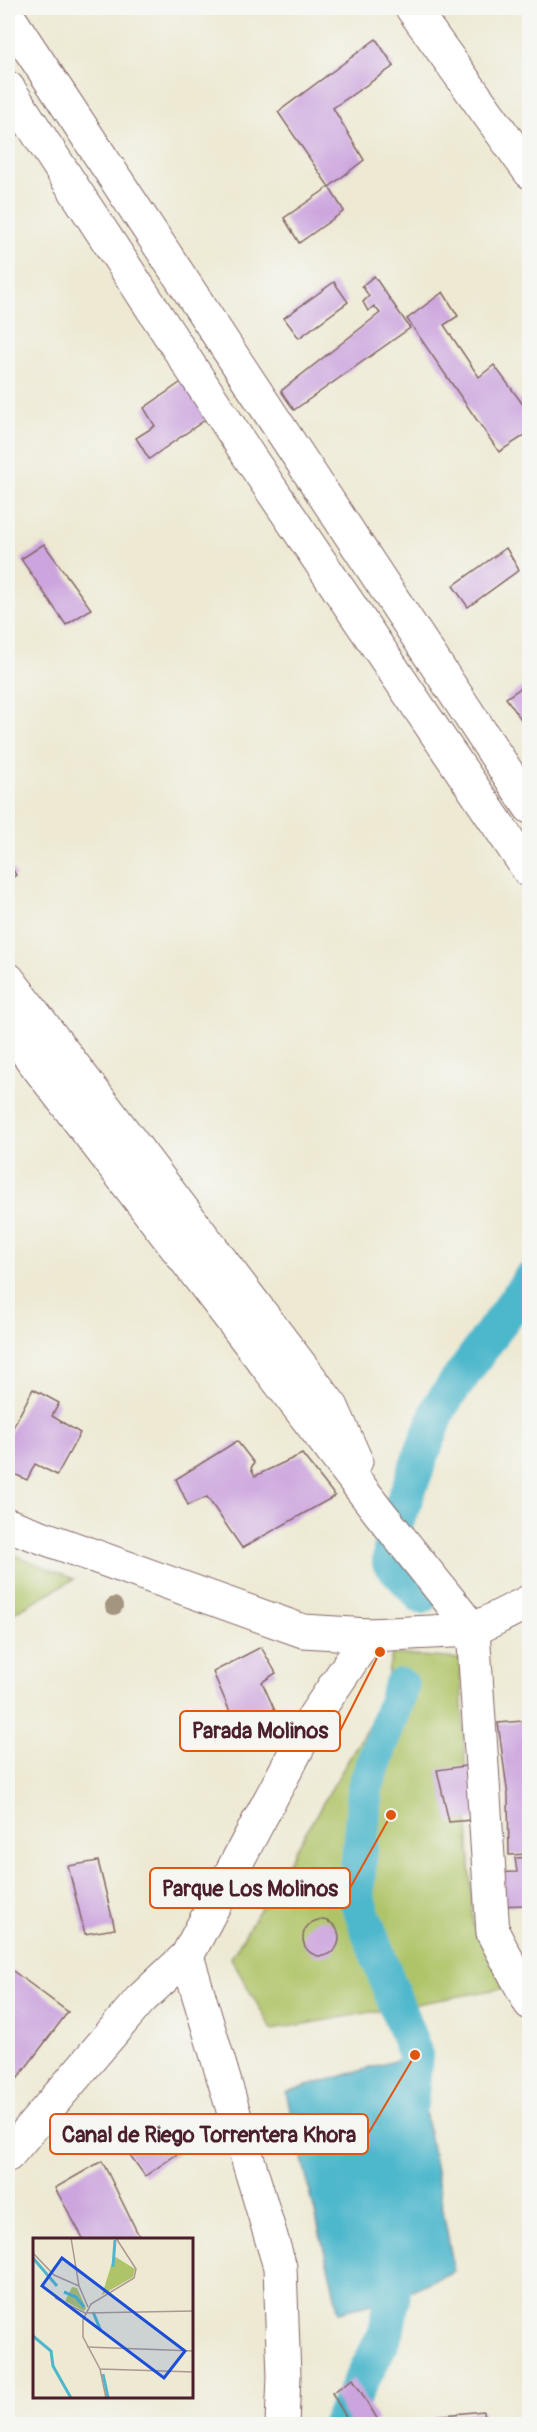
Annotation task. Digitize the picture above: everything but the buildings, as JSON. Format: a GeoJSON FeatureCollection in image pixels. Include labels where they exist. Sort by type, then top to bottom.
{"type":"FeatureCollection","features":[{"type":"Feature","properties":{"kind":"street"},"geometry":{"type":"LineString","coordinates":[[412,8],[530,172]]}},
{"type":"Feature","properties":{"kind":"street"},"geometry":{"type":"LineString","coordinates":[[8,16],[530,807]]}},
{"type":"Feature","properties":{"kind":"street"},"geometry":{"type":"LineString","coordinates":[[8,87],[250,458],[530,872]]}},
{"type":"Feature","properties":{"kind":"street"},"geometry":{"type":"LineString","coordinates":[[8,979],[332,1407],[379,1512]]}},
{"type":"Feature","properties":{"kind":"street"},"geometry":{"type":"LineString","coordinates":[[8,1028],[379,1512],[473,1630],[493,1933],[530,2003]]}},
{"type":"Feature","properties":{"kind":"street"},"geometry":{"type":"LineString","coordinates":[[8,1525],[303,1631],[369,1635],[473,1630],[530,1601]]}},
{"type":"Feature","properties":{"kind":"street"},"geometry":{"type":"LineString","coordinates":[[8,2155],[140,2000],[188,1956],[315,1715],[369,1635]]}},
{"type":"Feature","properties":{"kind":"street"},"geometry":{"type":"LineString","coordinates":[[188,1956],[280,2267],[284,2376],[282,2424]]}},
{"type":"Feature","properties":{"kind":"green space"},"geometry":{"type":"Polygon","coordinates":[[[8,1552],[74,1579],[8,1616],[8,1552]]]}},
{"type":"Feature","properties":{"kind":"green space"},"geometry":{"type":"Polygon","coordinates":[[[392,1654],[460,1659],[473,1926],[505,1988],[272,2030],[231,1958],[381,1705],[392,1654]]]}},
{"type":"Feature","properties":{"kind":"water"},"geometry":{"type":"Polygon","coordinates":[[[415,2055],[454,2271],[392,2299],[339,2312],[286,2092],[415,2055]]]}},
{"type":"Feature","properties":{"kind":"waterway"},"geometry":{"type":"LineString","coordinates":[[422,1596],[390,1562],[393,1530],[440,1406],[530,1280]]}},
{"type":"Feature","properties":{"kind":"waterway"},"geometry":{"type":"LineString","coordinates":[[401,1686],[365,1788],[356,1897],[415,2055],[410,2104]]}},
{"type":"Feature","properties":{"kind":"waterway"},"geometry":{"type":"LineString","coordinates":[[339,2424],[386,2333],[392,2299],[396,2251]]}},
{"type":"Feature","properties":{"kind":"place","name":"Parada Molinos"},"geometry":{"type":"Point","coordinates":[380,1652]}},
{"type":"Feature","properties":{"kind":"place","name":"Parque Los Molinos"},"geometry":{"type":"Point","coordinates":[391,1815]}},
{"type":"Feature","properties":{"kind":"place","name":"Canal de Riego Torrentera Khora"},"geometry":{"type":"Point","coordinates":[415,2055]}}]}
